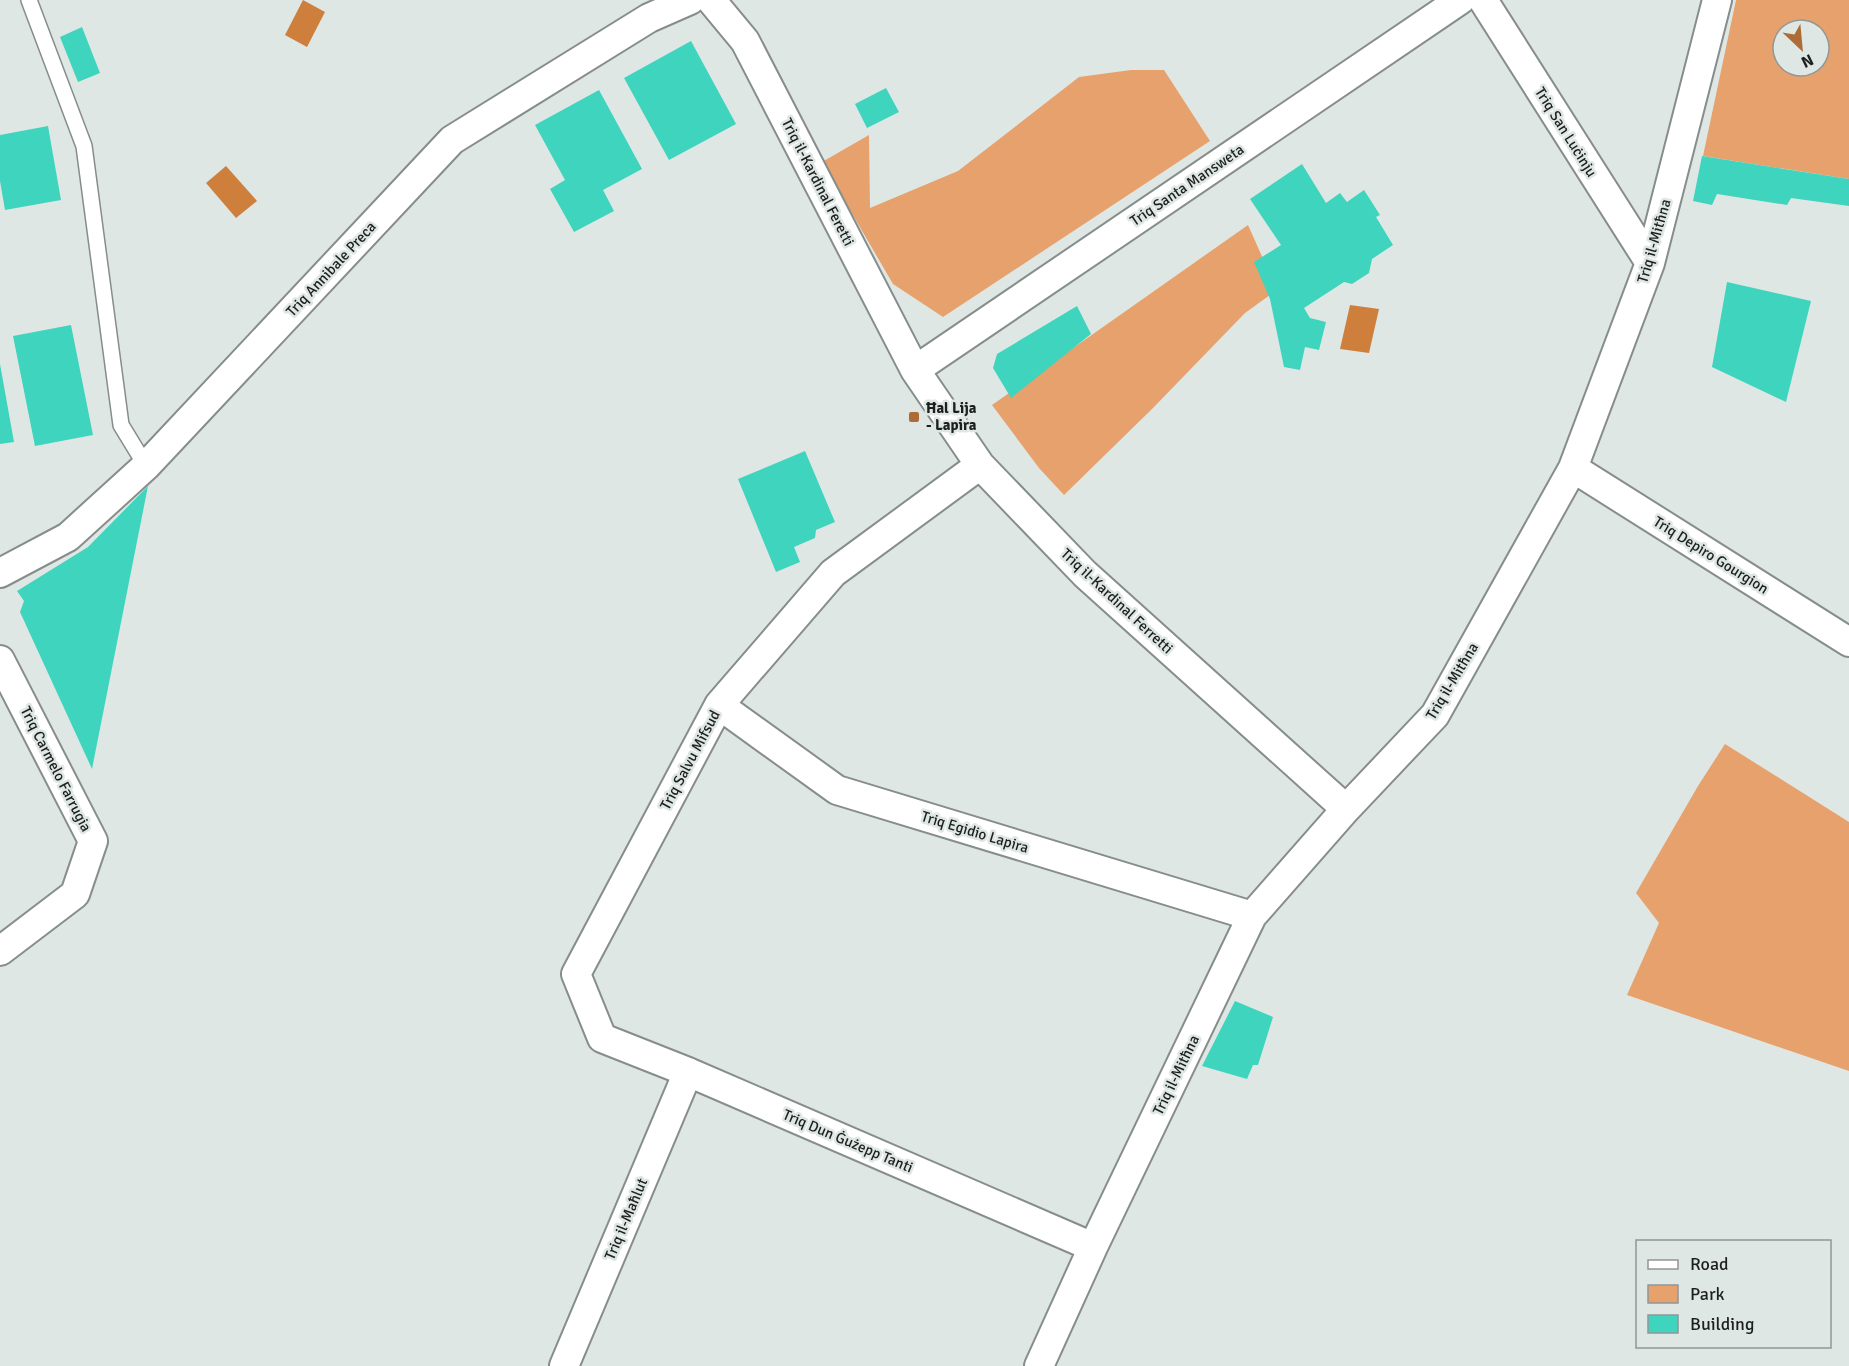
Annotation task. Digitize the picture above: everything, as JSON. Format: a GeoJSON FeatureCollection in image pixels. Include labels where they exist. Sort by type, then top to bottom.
{"type":"FeatureCollection","features":[{"type":"Feature","properties":{"kind":"street","name":"Triq Annibale Preca"},"geometry":{"type":"LineString","coordinates":[[0,573],[68,537],[146,466],[452,140],[645,9],[690,0]]}},
{"type":"Feature","properties":{"kind":"street","name":"Triq il-Kardinal Feretti"},"geometry":{"type":"LineString","coordinates":[[711,0],[745,41],[915,370]]}},
{"type":"Feature","properties":{"kind":"street","name":"Triq Santa Mansweta"},"geometry":{"type":"LineString","coordinates":[[915,370],[1460,0]]}},
{"type":"Feature","properties":{"kind":"street","name":"Triq San Luċinju"},"geometry":{"type":"LineString","coordinates":[[1483,0],[1650,263]]}},
{"type":"Feature","properties":{"kind":"street","name":"Triq il-Mitħna"},"geometry":{"type":"LineString","coordinates":[[1039,1366],[1093,1247],[1252,916],[1346,809],[1435,716],[1573,468],[1650,263],[1716,0]]}},
{"type":"Feature","properties":{"kind":"street","name":"Triq il-Kardinal Ferretti"},"geometry":{"type":"LineString","coordinates":[[915,370],[980,465],[1085,574],[1346,809]]}},
{"type":"Feature","properties":{"kind":"street","name":"Triq Salvu Mifsud"},"geometry":{"type":"LineString","coordinates":[[602,1038],[576,974],[720,705],[833,573],[980,465]]}},
{"type":"Feature","properties":{"kind":"street","name":"Triq Depiro Gourgion"},"geometry":{"type":"LineString","coordinates":[[1573,468],[1849,642]]}},
{"type":"Feature","properties":{"kind":"street","name":"Triq Carmelo Farrugia"},"geometry":{"type":"LineString","coordinates":[[0,660],[93,841],[75,894],[0,951]]}},
{"type":"Feature","properties":{"kind":"street","name":"Triq Egidio Lapira"},"geometry":{"type":"LineString","coordinates":[[720,705],[837,790],[1252,916]]}},
{"type":"Feature","properties":{"kind":"street","name":"Triq Dun Ġużepp Tanti"},"geometry":{"type":"LineString","coordinates":[[602,1038],[688,1072],[1093,1247]]}},
{"type":"Feature","properties":{"kind":"street","name":"Triq il-Maħlut"},"geometry":{"type":"LineString","coordinates":[[564,1366],[688,1072]]}},
{"type":"Feature","properties":{"kind":"lane"},"geometry":{"type":"LineString","coordinates":[[29,0],[84,146],[121,425],[146,466]]}},
{"type":"Feature","properties":{"kind":"green space"},"geometry":{"type":"Polygon","coordinates":[[[1736,0],[1849,0],[1849,179],[1703,156],[1736,0]]]}},
{"type":"Feature","properties":{"kind":"green space"},"geometry":{"type":"Polygon","coordinates":[[[1131,70],[1164,70],[1210,141],[943,317],[893,284],[822,162],[869,135],[870,208],[958,171],[1079,77],[1131,70]]]}},
{"type":"Feature","properties":{"kind":"green space"},"geometry":{"type":"Polygon","coordinates":[[[1248,225],[1277,290],[1245,313],[1064,495],[1039,468],[992,405],[1248,225]]]}},
{"type":"Feature","properties":{"kind":"green space"},"geometry":{"type":"Polygon","coordinates":[[[1725,744],[1849,822],[1849,1071],[1627,995],[1659,923],[1636,893],[1725,744]]]}},
{"type":"Feature","properties":{"kind":"shaded area"},"geometry":{"type":"Polygon","coordinates":[[[303,0],[325,12],[307,47],[285,35],[303,0]]]}},
{"type":"Feature","properties":{"kind":"shaded area"},"geometry":{"type":"Polygon","coordinates":[[[226,166],[257,201],[236,218],[206,183],[226,166]]]}},
{"type":"Feature","properties":{"kind":"shaded area"},"geometry":{"type":"Polygon","coordinates":[[[1350,305],[1379,309],[1369,353],[1340,349],[1350,305]]]}},
{"type":"Feature","properties":{"kind":"building"},"geometry":{"type":"Polygon","coordinates":[[[82,27],[100,73],[78,82],[60,37],[82,27]]]}},
{"type":"Feature","properties":{"kind":"building"},"geometry":{"type":"Polygon","coordinates":[[[691,41],[736,124],[669,160],[624,78],[691,41]]]}},
{"type":"Feature","properties":{"kind":"building"},"geometry":{"type":"Polygon","coordinates":[[[886,88],[899,112],[867,128],[855,104],[886,88]]]}},
{"type":"Feature","properties":{"kind":"building"},"geometry":{"type":"Polygon","coordinates":[[[599,90],[642,169],[603,190],[614,211],[574,232],[550,189],[565,180],[535,125],[599,90]]]}},
{"type":"Feature","properties":{"kind":"building"},"geometry":{"type":"Polygon","coordinates":[[[48,126],[61,200],[5,210],[0,181],[0,135],[48,126]]]}},
{"type":"Feature","properties":{"kind":"building"},"geometry":{"type":"Polygon","coordinates":[[[1702,156],[1849,179],[1849,206],[1791,198],[1787,205],[1717,194],[1712,205],[1693,201],[1702,156]]]}},
{"type":"Feature","properties":{"kind":"building"},"geometry":{"type":"Polygon","coordinates":[[[1302,164],[1326,203],[1340,193],[1347,202],[1364,190],[1380,215],[1376,217],[1393,245],[1372,259],[1369,273],[1352,284],[1344,282],[1304,308],[1310,318],[1326,322],[1319,350],[1305,347],[1300,370],[1284,367],[1270,299],[1254,262],[1281,245],[1250,199],[1302,164]]]}},
{"type":"Feature","properties":{"kind":"building"},"geometry":{"type":"Polygon","coordinates":[[[1727,282],[1811,301],[1786,402],[1712,367],[1727,282]]]}},
{"type":"Feature","properties":{"kind":"building"},"geometry":{"type":"Polygon","coordinates":[[[1077,306],[1091,334],[1011,398],[993,368],[997,354],[1077,306]]]}},
{"type":"Feature","properties":{"kind":"building"},"geometry":{"type":"Polygon","coordinates":[[[71,325],[93,435],[35,446],[13,336],[71,325]]]}},
{"type":"Feature","properties":{"kind":"building"},"geometry":{"type":"Polygon","coordinates":[[[0,364],[14,442],[0,444],[0,364]]]}},
{"type":"Feature","properties":{"kind":"building"},"geometry":{"type":"Polygon","coordinates":[[[805,451],[835,522],[816,530],[815,538],[794,547],[800,562],[776,572],[738,479],[805,451]]]}},
{"type":"Feature","properties":{"kind":"building"},"geometry":{"type":"Polygon","coordinates":[[[148,486],[92,769],[20,612],[24,601],[17,591],[88,547],[148,486]]]}},
{"type":"Feature","properties":{"kind":"building"},"geometry":{"type":"Polygon","coordinates":[[[1235,1001],[1273,1017],[1258,1065],[1253,1065],[1247,1079],[1202,1066],[1235,1001]]]}},
{"type":"Feature","properties":{"kind":"place","name":"Ħal Lija - Lapira"},"geometry":{"type":"Point","coordinates":[914,417]}}]}
